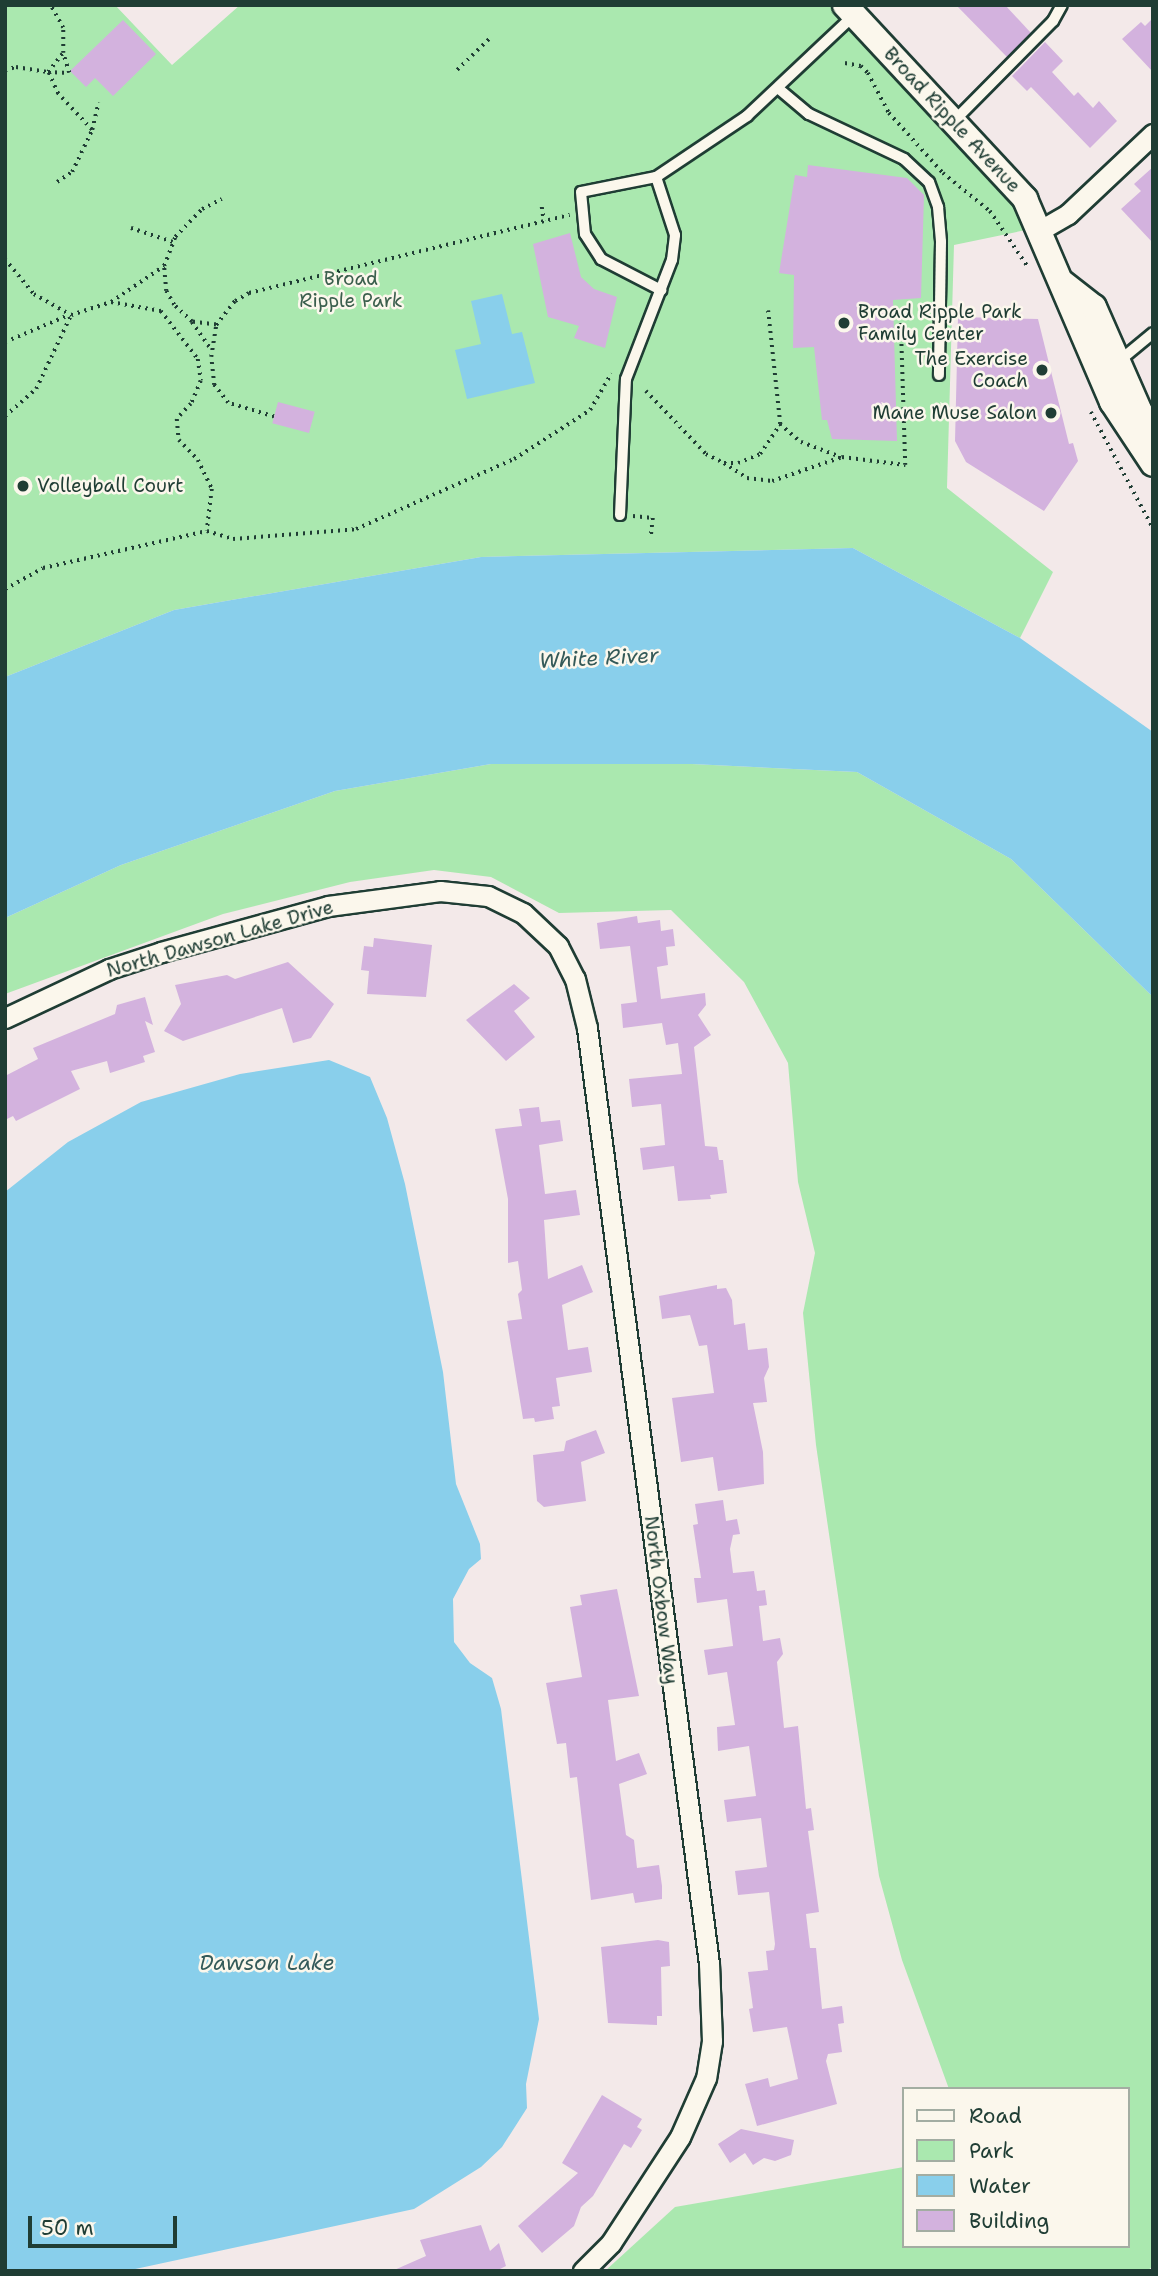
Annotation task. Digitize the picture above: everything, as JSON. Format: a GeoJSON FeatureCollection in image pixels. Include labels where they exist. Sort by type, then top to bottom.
{"type":"FeatureCollection","features":[{"type":"Feature","properties":{"kind":"street","name":"Broad Ripple Avenue"},"geometry":{"type":"LineString","coordinates":[[855,9],[1025,199],[1037,232],[1063,282],[1065,296],[1112,402],[1148,455]]}},
{"type":"Feature","properties":{"kind":"street"},"geometry":{"type":"LineString","coordinates":[[1037,232],[1068,214],[1153,134]]}},
{"type":"Feature","properties":{"kind":"street","name":"Broad Ripple Avenue"},"geometry":{"type":"LineString","coordinates":[[1063,282],[1094,307],[1140,412],[1148,455]]}},
{"type":"Feature","properties":{"kind":"street","name":"North Dawson Lake Drive"},"geometry":{"type":"LineString","coordinates":[[5,1017],[109,969],[328,906],[456,890],[488,896],[523,913]]}},
{"type":"Feature","properties":{"kind":"street","name":"North Oxbow Way"},"geometry":{"type":"LineString","coordinates":[[523,913],[558,946],[575,979],[587,1028],[711,1981],[711,2051],[697,2101],[680,2137],[611,2243],[583,2271]]}},
{"type":"Feature","properties":{"kind":"lane"},"geometry":{"type":"LineString","coordinates":[[954,121],[1053,21],[1062,5]]}},
{"type":"Feature","properties":{"kind":"lane"},"geometry":{"type":"LineString","coordinates":[[661,290],[601,259],[585,234],[581,192],[656,177],[747,116],[779,89],[855,9]]}},
{"type":"Feature","properties":{"kind":"lane"},"geometry":{"type":"LineString","coordinates":[[779,89],[809,114],[904,159],[929,183],[938,207],[942,242],[939,375]]}},
{"type":"Feature","properties":{"kind":"lane"},"geometry":{"type":"LineString","coordinates":[[620,515],[626,379],[661,290],[675,235],[656,177]]}},
{"type":"Feature","properties":{"kind":"lane"},"geometry":{"type":"LineString","coordinates":[[1118,362],[1153,333]]}},
{"type":"Feature","properties":{"kind":"path"},"geometry":{"type":"LineString","coordinates":[[5,70],[16,67],[69,73],[63,52],[63,28],[50,5]]}},
{"type":"Feature","properties":{"kind":"path"},"geometry":{"type":"LineString","coordinates":[[457,70],[491,38]]}},
{"type":"Feature","properties":{"kind":"path"},"geometry":{"type":"LineString","coordinates":[[48,72],[63,52]]}},
{"type":"Feature","properties":{"kind":"path"},"geometry":{"type":"LineString","coordinates":[[845,63],[862,66],[875,81],[889,113],[943,173],[990,211],[1014,241],[1034,277]]}},
{"type":"Feature","properties":{"kind":"path"},"geometry":{"type":"LineString","coordinates":[[48,72],[58,94],[92,130]]}},
{"type":"Feature","properties":{"kind":"path"},"geometry":{"type":"LineString","coordinates":[[57,182],[72,172],[92,130],[98,103]]}},
{"type":"Feature","properties":{"kind":"path"},"geometry":{"type":"LineString","coordinates":[[212,350],[166,291],[164,266],[173,242],[202,209],[222,199]]}},
{"type":"Feature","properties":{"kind":"path"},"geometry":{"type":"LineString","coordinates":[[542,207],[544,221]]}},
{"type":"Feature","properties":{"kind":"path"},"geometry":{"type":"LineString","coordinates":[[274,417],[220,397],[214,385],[212,350],[216,326],[235,301],[249,293],[569,215]]}},
{"type":"Feature","properties":{"kind":"path"},"geometry":{"type":"LineString","coordinates":[[131,228],[173,242]]}},
{"type":"Feature","properties":{"kind":"path"},"geometry":{"type":"LineString","coordinates":[[5,260],[34,294],[71,315]]}},
{"type":"Feature","properties":{"kind":"path"},"geometry":{"type":"LineString","coordinates":[[5,342],[111,302],[164,266]]}},
{"type":"Feature","properties":{"kind":"path"},"geometry":{"type":"LineString","coordinates":[[111,302],[161,311],[198,359],[201,381],[191,404],[177,419],[179,440],[198,460],[212,489],[207,531]]}},
{"type":"Feature","properties":{"kind":"path"},"geometry":{"type":"LineString","coordinates":[[780,424],[801,442],[842,457],[905,465],[900,307]]}},
{"type":"Feature","properties":{"kind":"path"},"geometry":{"type":"LineString","coordinates":[[724,463],[760,454],[780,424],[768,311]]}},
{"type":"Feature","properties":{"kind":"path"},"geometry":{"type":"LineString","coordinates":[[5,416],[36,389],[71,315]]}},
{"type":"Feature","properties":{"kind":"path"},"geometry":{"type":"LineString","coordinates":[[192,323],[216,326]]}},
{"type":"Feature","properties":{"kind":"path"},"geometry":{"type":"LineString","coordinates":[[5,589],[43,568],[207,531],[233,539],[356,529],[514,459],[590,410],[614,366]]}},
{"type":"Feature","properties":{"kind":"path"},"geometry":{"type":"LineString","coordinates":[[646,391],[706,454],[747,478],[772,481],[842,457]]}},
{"type":"Feature","properties":{"kind":"path"},"geometry":{"type":"LineString","coordinates":[[1088,407],[1153,528]]}},
{"type":"Feature","properties":{"kind":"path"},"geometry":{"type":"LineString","coordinates":[[620,515],[653,518],[651,538]]}},
{"type":"Feature","properties":{"kind":"green space","name":"Broad Ripple Park"},"geometry":{"type":"Polygon","coordinates":[[[5,5],[115,5],[172,65],[240,5],[844,5],[1045,226],[954,245],[947,488],[1053,572],[1020,638],[853,548],[481,557],[174,610],[5,677],[5,5]]]}},
{"type":"Feature","properties":{"kind":"green space"},"geometry":{"type":"Polygon","coordinates":[[[491,764],[692,764],[857,772],[1011,859],[1153,997],[1153,2266],[1147,2271],[605,2271],[675,2207],[902,2167],[902,2248],[1130,2248],[1130,2087],[948,2087],[902,1960],[879,1876],[816,1445],[803,1313],[815,1253],[798,1182],[788,1063],[744,982],[671,910],[559,913],[491,877],[434,870],[350,882],[223,914],[5,994],[5,918],[121,865],[335,791],[491,764]]]}},
{"type":"Feature","properties":{"kind":"water"},"geometry":{"type":"Polygon","coordinates":[[[502,294],[512,334],[522,332],[535,383],[467,399],[455,350],[481,344],[471,301],[502,294]]]}},
{"type":"Feature","properties":{"kind":"water","name":"White River"},"geometry":{"type":"Polygon","coordinates":[[[853,548],[1020,638],[1153,732],[1153,997],[1011,859],[857,772],[692,764],[491,764],[335,791],[121,865],[5,918],[5,677],[174,610],[481,557],[853,548]]]}},
{"type":"Feature","properties":{"kind":"water","name":"Dawson Lake"},"geometry":{"type":"Polygon","coordinates":[[[329,1060],[370,1077],[387,1118],[405,1184],[443,1372],[456,1484],[480,1544],[481,1559],[469,1569],[453,1599],[454,1642],[470,1663],[492,1678],[501,1709],[539,2019],[526,2084],[527,2108],[502,2147],[481,2167],[414,2209],[126,2271],[5,2271],[5,1192],[68,1142],[141,1102],[240,1074],[329,1060]]]}},
{"type":"Feature","properties":{"kind":"building"},"geometry":{"type":"Polygon","coordinates":[[[956,5],[1005,5],[1031,33],[1007,57],[956,5]]]}},
{"type":"Feature","properties":{"kind":"building"},"geometry":{"type":"Polygon","coordinates":[[[1153,18],[1153,72],[1122,39],[1141,22],[1145,26],[1153,18]]]}},
{"type":"Feature","properties":{"kind":"building"},"geometry":{"type":"Polygon","coordinates":[[[123,20],[156,54],[113,96],[95,78],[86,87],[70,71],[123,20]]]}},
{"type":"Feature","properties":{"kind":"building"},"geometry":{"type":"Polygon","coordinates":[[[1045,42],[1063,61],[1052,72],[1074,96],[1078,92],[1093,108],[1099,101],[1117,121],[1090,148],[1031,87],[1027,91],[1012,76],[1045,42]]]}},
{"type":"Feature","properties":{"kind":"building","name":"Broad Ripple Park Family Center"},"geometry":{"type":"Polygon","coordinates":[[[808,165],[907,178],[924,195],[921,298],[893,300],[897,441],[832,439],[827,420],[822,420],[814,347],[793,348],[794,275],[779,273],[795,175],[807,177],[808,165]]]}},
{"type":"Feature","properties":{"kind":"building"},"geometry":{"type":"Polygon","coordinates":[[[1153,167],[1153,243],[1121,209],[1141,191],[1134,184],[1153,167]]]}},
{"type":"Feature","properties":{"kind":"building"},"geometry":{"type":"Polygon","coordinates":[[[570,233],[581,277],[594,289],[617,297],[605,348],[574,338],[579,326],[548,317],[533,244],[570,233]]]}},
{"type":"Feature","properties":{"kind":"building"},"geometry":{"type":"Polygon","coordinates":[[[958,317],[1038,319],[1069,444],[1073,443],[1078,461],[1044,511],[966,462],[955,441],[958,317]]]}},
{"type":"Feature","properties":{"kind":"building"},"geometry":{"type":"Polygon","coordinates":[[[278,402],[315,412],[309,433],[272,423],[278,402]]]}},
{"type":"Feature","properties":{"kind":"building"},"geometry":{"type":"Polygon","coordinates":[[[637,916],[638,923],[660,920],[661,931],[673,929],[675,946],[666,947],[668,965],[657,967],[661,999],[705,993],[706,1005],[698,1015],[711,1035],[694,1047],[705,1146],[717,1147],[719,1160],[723,1160],[727,1193],[710,1195],[711,1199],[678,1201],[674,1166],[643,1170],[640,1148],[665,1145],[661,1104],[632,1107],[629,1079],[682,1074],[678,1043],[666,1045],[662,1023],[623,1028],[621,1004],[637,1002],[630,946],[600,949],[597,923],[637,916]]]}},
{"type":"Feature","properties":{"kind":"building"},"geometry":{"type":"Polygon","coordinates":[[[374,938],[432,945],[426,997],[367,994],[369,971],[361,970],[364,946],[373,947],[374,938]]]}},
{"type":"Feature","properties":{"kind":"building"},"geometry":{"type":"Polygon","coordinates":[[[288,962],[334,1004],[311,1038],[293,1043],[282,1008],[183,1041],[164,1031],[181,1004],[175,985],[227,975],[235,979],[288,962]]]}},
{"type":"Feature","properties":{"kind":"building"},"geometry":{"type":"Polygon","coordinates":[[[514,984],[530,998],[514,1011],[535,1037],[506,1061],[466,1020],[514,984]]]}},
{"type":"Feature","properties":{"kind":"building"},"geometry":{"type":"Polygon","coordinates":[[[145,997],[153,1025],[145,1021],[155,1052],[143,1056],[145,1062],[110,1073],[107,1061],[71,1071],[80,1089],[16,1121],[13,1116],[5,1120],[5,1076],[38,1059],[33,1048],[115,1014],[117,1005],[145,997]]]}},
{"type":"Feature","properties":{"kind":"building"},"geometry":{"type":"Polygon","coordinates":[[[539,1107],[541,1122],[560,1120],[563,1141],[539,1145],[545,1194],[576,1190],[580,1215],[544,1220],[548,1279],[582,1265],[593,1292],[562,1305],[568,1350],[588,1347],[592,1372],[556,1378],[560,1406],[552,1407],[554,1419],[535,1422],[534,1418],[523,1419],[507,1321],[522,1319],[518,1294],[522,1290],[518,1261],[508,1263],[508,1199],[495,1129],[522,1126],[519,1109],[539,1107]]]}},
{"type":"Feature","properties":{"kind":"building"},"geometry":{"type":"Polygon","coordinates":[[[717,1285],[717,1289],[726,1288],[732,1300],[734,1325],[745,1323],[748,1350],[767,1348],[769,1367],[764,1378],[767,1402],[753,1403],[763,1452],[764,1484],[718,1491],[713,1457],[681,1462],[672,1398],[714,1393],[707,1345],[699,1346],[690,1315],[662,1319],[659,1296],[717,1285]]]}},
{"type":"Feature","properties":{"kind":"building"},"geometry":{"type":"Polygon","coordinates":[[[596,1430],[605,1453],[581,1462],[586,1501],[544,1507],[537,1501],[533,1455],[564,1451],[566,1441],[596,1430]]]}},
{"type":"Feature","properties":{"kind":"building"},"geometry":{"type":"Polygon","coordinates":[[[723,1500],[726,1521],[737,1519],[740,1534],[733,1535],[730,1549],[733,1573],[754,1571],[757,1591],[765,1590],[767,1605],[759,1606],[763,1641],[780,1638],[783,1654],[777,1662],[784,1728],[798,1726],[806,1809],[811,1808],[814,1830],[808,1831],[819,1912],[806,1914],[810,1948],[816,1948],[822,2009],[842,2006],[844,2023],[838,2024],[842,2052],[828,2054],[826,2061],[837,2104],[757,2126],[745,2084],[768,2078],[770,2087],[798,2079],[787,2027],[753,2032],[749,2009],[753,2008],[748,1972],[768,1970],[766,1951],[774,1950],[775,1944],[769,1892],[738,1895],[735,1871],[767,1867],[761,1818],[727,1822],[724,1800],[756,1796],[749,1746],[718,1751],[717,1727],[735,1725],[727,1672],[708,1675],[704,1650],[733,1646],[727,1599],[697,1603],[694,1578],[701,1578],[693,1525],[698,1524],[695,1504],[723,1500]]]}},
{"type":"Feature","properties":{"kind":"building"},"geometry":{"type":"Polygon","coordinates":[[[617,1589],[639,1696],[608,1700],[616,1761],[639,1753],[647,1774],[619,1784],[626,1835],[634,1840],[637,1868],[659,1865],[662,1886],[662,1899],[635,1903],[633,1893],[591,1900],[577,1777],[570,1778],[566,1743],[557,1744],[546,1683],[582,1677],[570,1607],[582,1605],[580,1595],[617,1589]]]}},
{"type":"Feature","properties":{"kind":"building"},"geometry":{"type":"Polygon","coordinates":[[[658,1940],[669,1942],[670,1966],[661,1967],[662,2016],[657,2016],[657,2025],[608,2023],[601,1947],[658,1940]]]}},
{"type":"Feature","properties":{"kind":"building"},"geometry":{"type":"Polygon","coordinates":[[[602,2095],[642,2119],[637,2127],[642,2130],[631,2148],[624,2144],[593,2196],[581,2207],[574,2226],[542,2253],[518,2226],[578,2173],[562,2163],[602,2095]]]}},
{"type":"Feature","properties":{"kind":"building"},"geometry":{"type":"Polygon","coordinates":[[[741,2129],[794,2140],[791,2155],[775,2161],[764,2158],[753,2165],[745,2153],[730,2163],[718,2144],[741,2129]]]}},
{"type":"Feature","properties":{"kind":"building"},"geometry":{"type":"Polygon","coordinates":[[[481,2225],[490,2251],[499,2243],[506,2266],[496,2271],[392,2271],[426,2256],[420,2240],[481,2225]]]}},
{"type":"Feature","properties":{"kind":"place","name":"Broad Ripple Park Family Center"},"geometry":{"type":"Point","coordinates":[844,323]}},
{"type":"Feature","properties":{"kind":"place","name":"The Exercise Coach"},"geometry":{"type":"Point","coordinates":[1042,370]}},
{"type":"Feature","properties":{"kind":"place","name":"Mane Muse Salon"},"geometry":{"type":"Point","coordinates":[1051,413]}},
{"type":"Feature","properties":{"kind":"place","name":"Volleyball Court"},"geometry":{"type":"Point","coordinates":[23,486]}}]}
